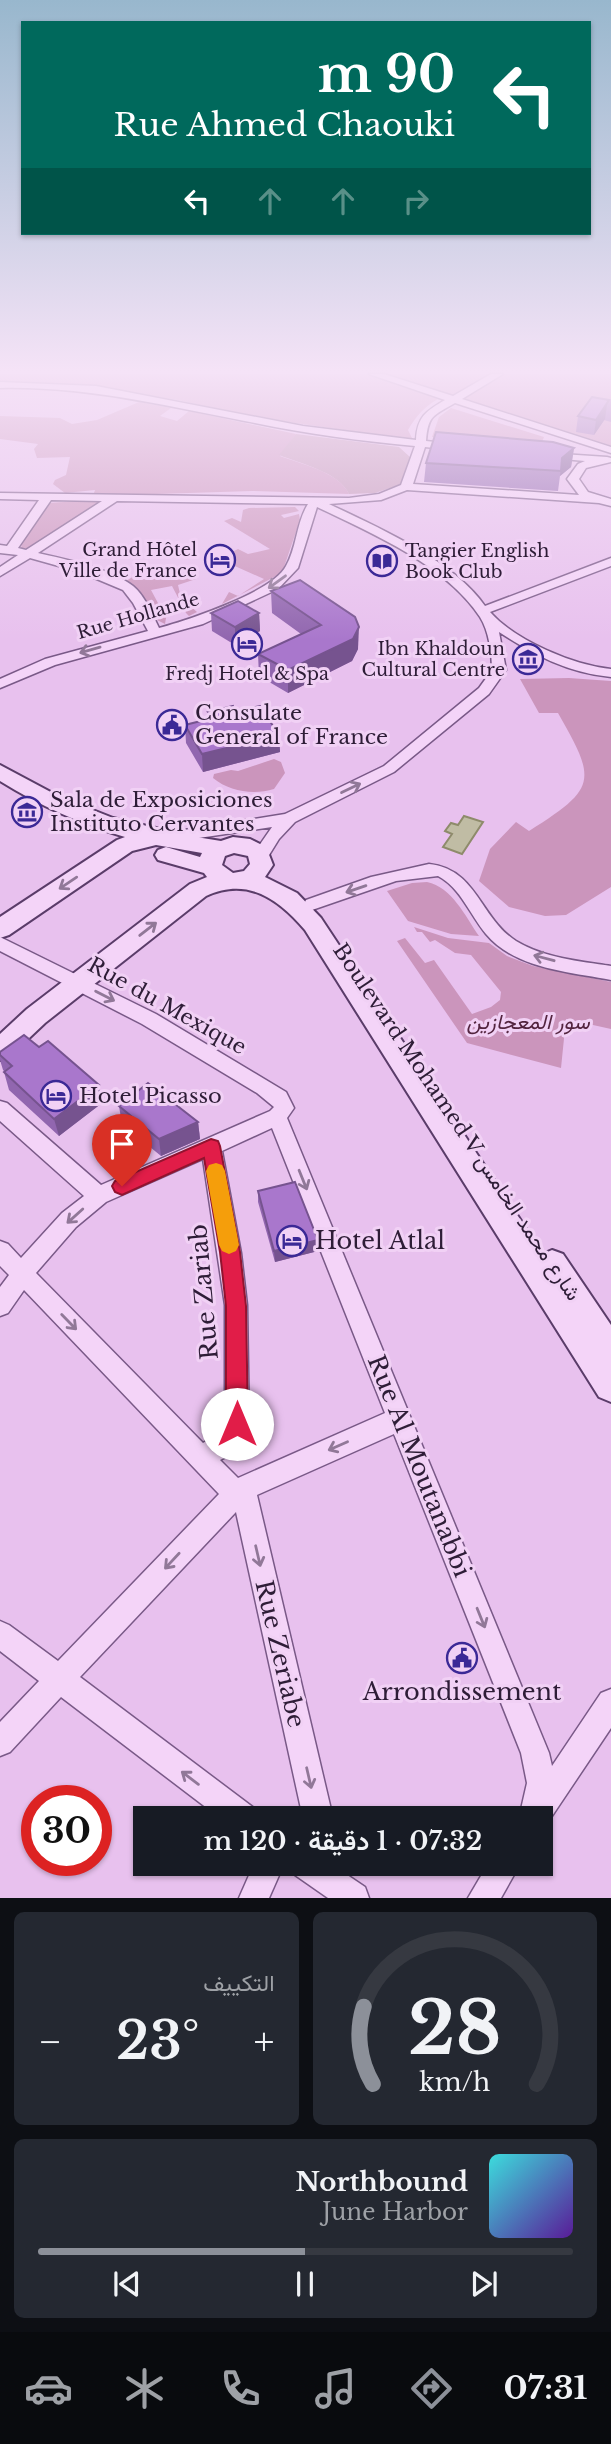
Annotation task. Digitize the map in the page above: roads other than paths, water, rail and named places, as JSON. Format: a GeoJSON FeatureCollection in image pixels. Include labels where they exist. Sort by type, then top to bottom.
{"type":"FeatureCollection","features":[{"type":"Feature","properties":{"kind":"main road"},"geometry":{"type":"LineString","coordinates":[[0,772],[65,810],[111,827],[155,839],[256,874],[261,860]]}},
{"type":"Feature","properties":{"kind":"main road"},"geometry":{"type":"LineString","coordinates":[[0,783],[62,821],[125,845],[223,864],[292,899],[313,924],[611,1387]]}},
{"type":"Feature","properties":{"kind":"main road"},"geometry":{"type":"LineString","coordinates":[[0,929],[125,845],[155,839]]}},
{"type":"Feature","properties":{"kind":"main road"},"geometry":{"type":"LineString","coordinates":[[0,1050],[36,1016],[198,890],[223,864],[250,847],[261,860],[283,875],[307,897]]}},
{"type":"Feature","properties":{"kind":"main road","name":"Boulevard Mohamed V شارع محمد الخامس"},"geometry":{"type":"LineString","coordinates":[[307,897],[611,1353]]}},
{"type":"Feature","properties":{"kind":"street"},"geometry":{"type":"LineString","coordinates":[[406,487],[415,463]]}},
{"type":"Feature","properties":{"kind":"street"},"geometry":{"type":"LineString","coordinates":[[593,463],[582,466],[574,474],[575,486],[596,500]]}},
{"type":"Feature","properties":{"kind":"street"},"geometry":{"type":"LineString","coordinates":[[0,496],[315,501],[370,499],[406,487],[611,503]]}},
{"type":"Feature","properties":{"kind":"street"},"geometry":{"type":"LineString","coordinates":[[47,497],[6,549],[30,553],[112,580],[128,588],[156,634]]}},
{"type":"Feature","properties":{"kind":"street"},"geometry":{"type":"LineString","coordinates":[[0,572],[113,499]]}},
{"type":"Feature","properties":{"kind":"street"},"geometry":{"type":"LineString","coordinates":[[315,501],[436,569],[459,586],[484,614],[565,665],[586,672],[611,673]]}},
{"type":"Feature","properties":{"kind":"street","name":"Rue Hollande"},"geometry":{"type":"LineString","coordinates":[[0,684],[50,662],[198,621],[281,581],[292,568],[307,514],[315,501]]}},
{"type":"Feature","properties":{"kind":"street"},"geometry":{"type":"LineString","coordinates":[[484,614],[611,562]]}},
{"type":"Feature","properties":{"kind":"street"},"geometry":{"type":"LineString","coordinates":[[223,864],[289,818],[389,769],[489,685],[499,668],[484,614]]}},
{"type":"Feature","properties":{"kind":"street"},"geometry":{"type":"LineString","coordinates":[[155,839],[214,832],[289,818]]}},
{"type":"Feature","properties":{"kind":"street"},"geometry":{"type":"LineString","coordinates":[[261,860],[273,835],[289,818]]}},
{"type":"Feature","properties":{"kind":"street"},"geometry":{"type":"LineString","coordinates":[[307,897],[426,869],[440,871],[454,878],[497,936],[515,948],[543,958],[611,973]]}},
{"type":"Feature","properties":{"kind":"street","name":"Rue du Mexique"},"geometry":{"type":"LineString","coordinates":[[0,943],[149,1019],[273,1093],[284,1108],[272,1120]]}},
{"type":"Feature","properties":{"kind":"street"},"geometry":{"type":"LineString","coordinates":[[0,1109],[99,1196]]}},
{"type":"Feature","properties":{"kind":"street"},"geometry":{"type":"LineString","coordinates":[[0,1306],[21,1273],[69,1220],[99,1196],[272,1120]]}},
{"type":"Feature","properties":{"kind":"street","name":"Rue Al Moutanabbi"},"geometry":{"type":"LineString","coordinates":[[272,1120],[400,1419],[535,1753],[541,1783],[536,1806]]}},
{"type":"Feature","properties":{"kind":"street","name":"Rue Zariab"},"geometry":{"type":"LineString","coordinates":[[201,1458],[227,1443],[235,1433],[237,1424],[236,1306],[230,1252],[211,1146]]}},
{"type":"Feature","properties":{"kind":"street"},"geometry":{"type":"LineString","coordinates":[[0,1251],[201,1458],[239,1492]]}},
{"type":"Feature","properties":{"kind":"street"},"geometry":{"type":"LineString","coordinates":[[0,1742],[239,1492],[400,1419]]}},
{"type":"Feature","properties":{"kind":"street","name":"Rue Zeriabe"},"geometry":{"type":"LineString","coordinates":[[239,1492],[315,1806]]}},
{"type":"Feature","properties":{"kind":"street"},"geometry":{"type":"LineString","coordinates":[[0,1634],[228,1806]]}},
{"type":"Feature","properties":{"kind":"street"},"geometry":{"type":"LineString","coordinates":[[542,1806],[611,1703]]}},
{"type":"Feature","properties":{"kind":"street"},"geometry":{"type":"LineString","coordinates":[[254,1898],[264,1876]]}},
{"type":"Feature","properties":{"kind":"street"},"geometry":{"type":"LineString","coordinates":[[483,1898],[497,1876]]}},
{"type":"Feature","properties":{"kind":"place","name":"Grand Hôtel Ville de France"},"geometry":{"type":"Point","coordinates":[220,560]}},
{"type":"Feature","properties":{"kind":"place","name":"Tangier English Book Club"},"geometry":{"type":"Point","coordinates":[382,561]}},
{"type":"Feature","properties":{"kind":"place","name":"Fredj Hotel & Spa"},"geometry":{"type":"Point","coordinates":[247,644]}},
{"type":"Feature","properties":{"kind":"place","name":"Ibn Khaldoun Cultural Centre"},"geometry":{"type":"Point","coordinates":[528,659]}},
{"type":"Feature","properties":{"kind":"place","name":"Consulate General of France"},"geometry":{"type":"Point","coordinates":[172,725]}},
{"type":"Feature","properties":{"kind":"place","name":"Sala de Exposiciones Instituto Cervantes"},"geometry":{"type":"Point","coordinates":[27,812]}},
{"type":"Feature","properties":{"kind":"place","name":"Hotel Picasso"},"geometry":{"type":"Point","coordinates":[56,1096]}},
{"type":"Feature","properties":{"kind":"place","name":"Hotel Atlal"},"geometry":{"type":"Point","coordinates":[292,1241]}},
{"type":"Feature","properties":{"kind":"place","name":"Arrondissement"},"geometry":{"type":"Point","coordinates":[462,1658]}},
{"type":"Feature","properties":{"kind":"park label","name":"سور المعجازين"},"geometry":{"type":"Point","coordinates":[528,1022]}}]}
